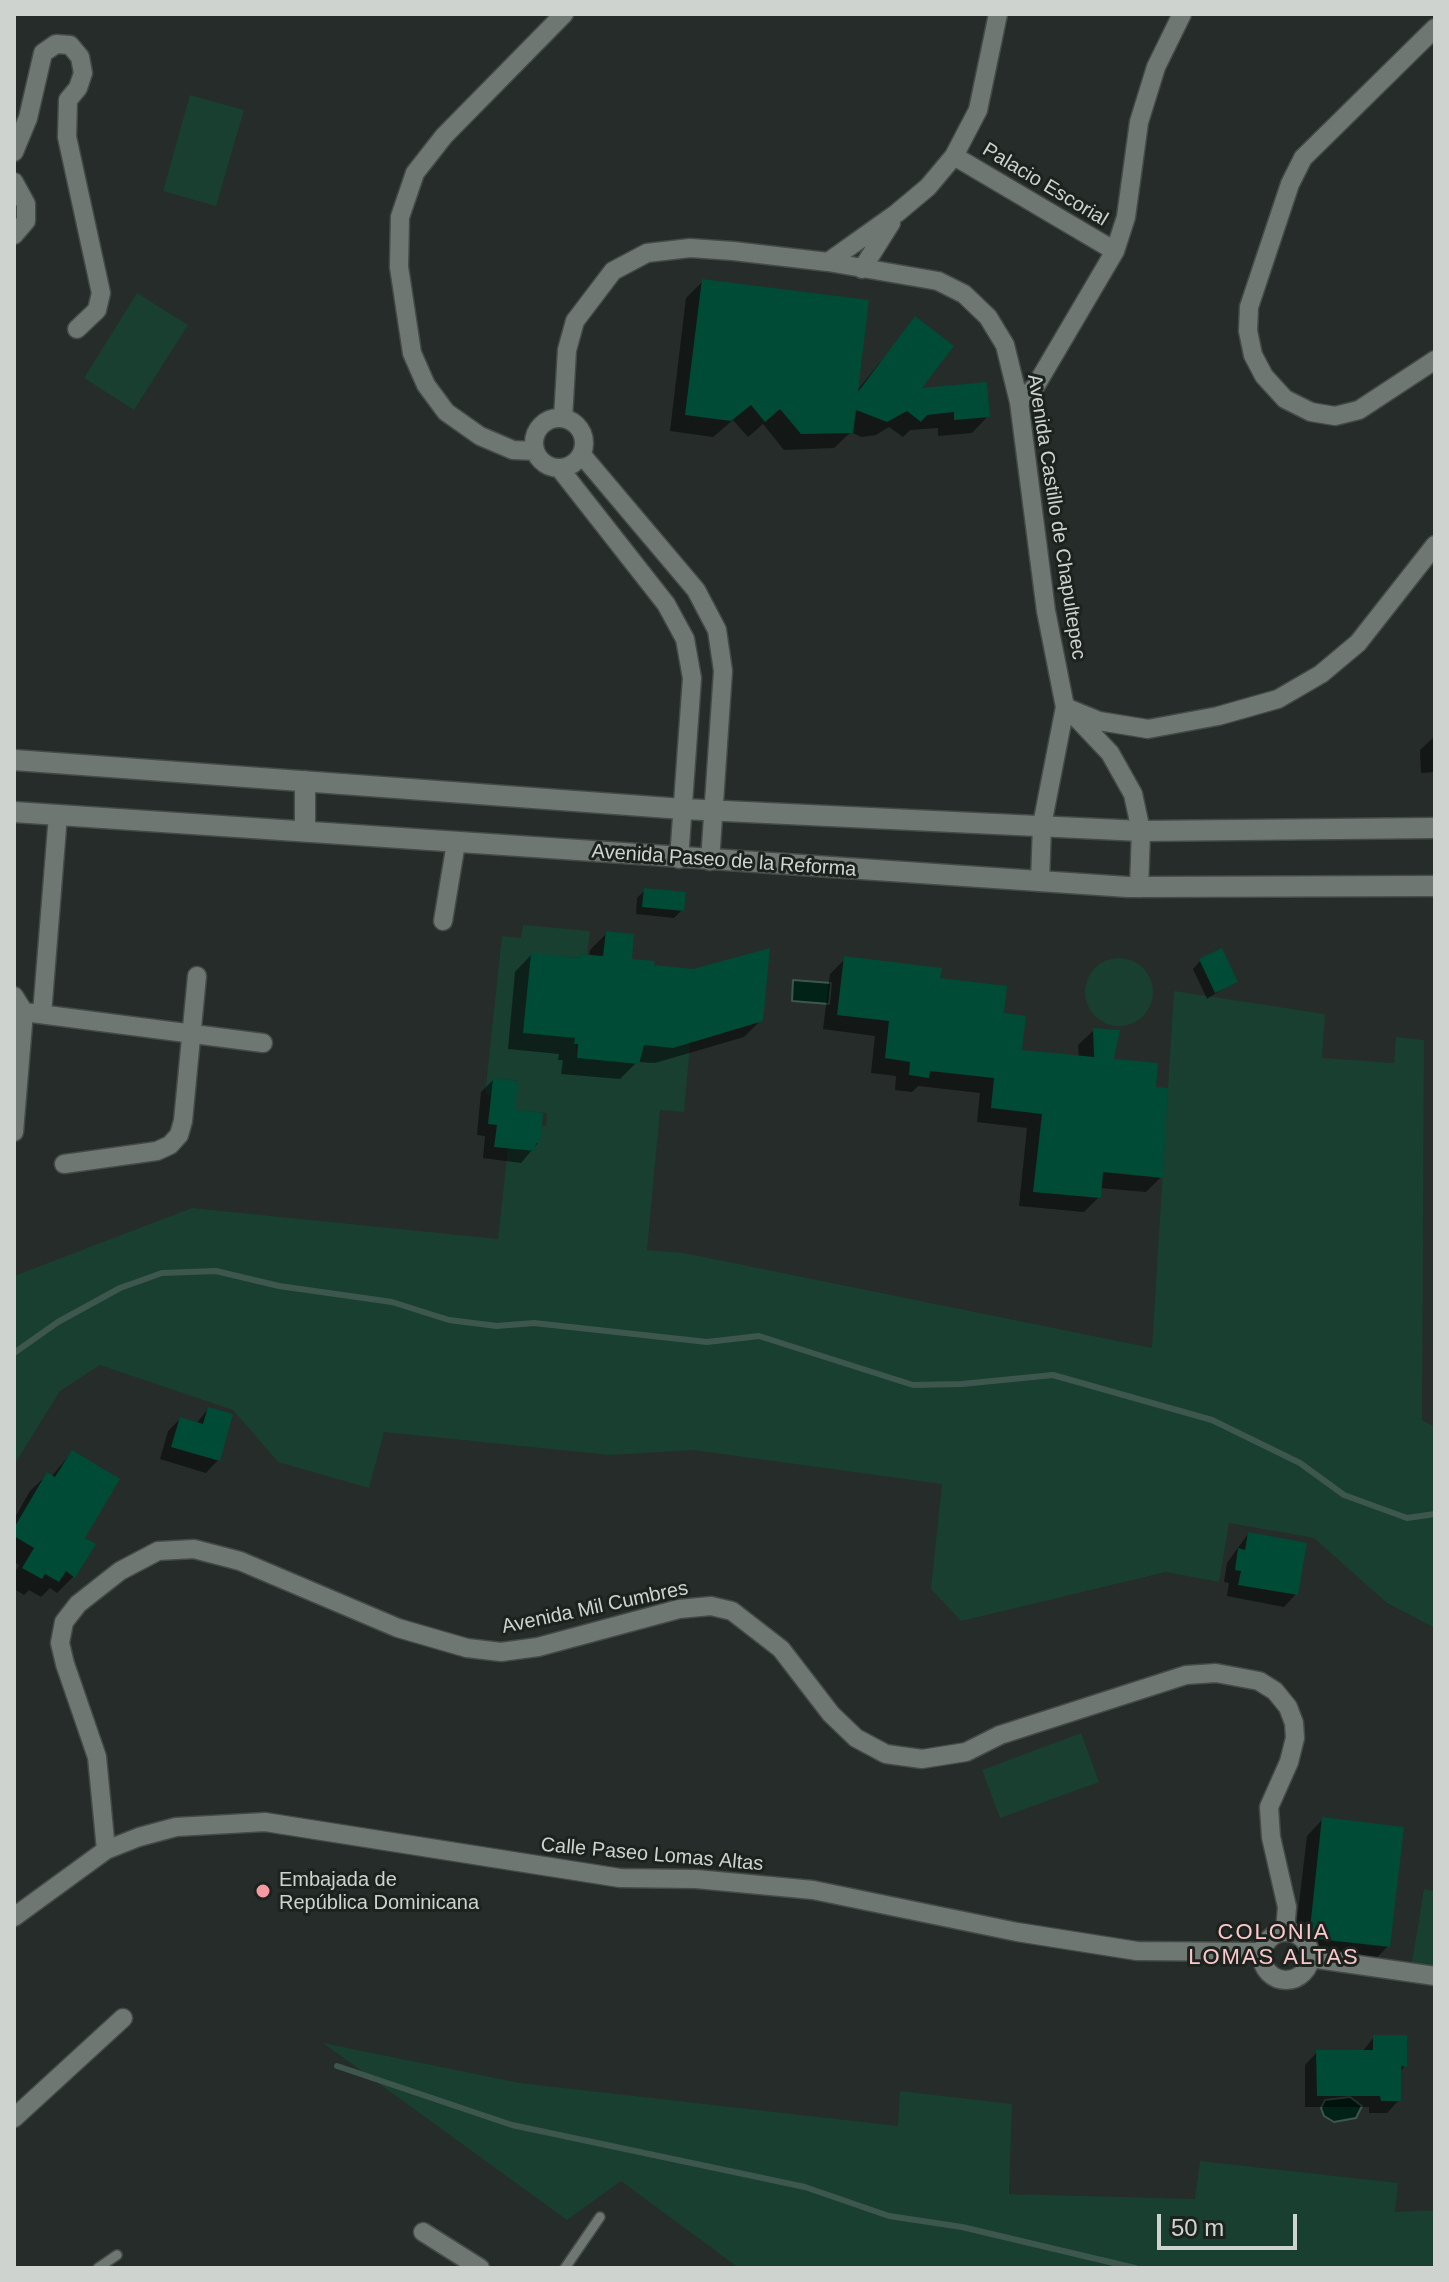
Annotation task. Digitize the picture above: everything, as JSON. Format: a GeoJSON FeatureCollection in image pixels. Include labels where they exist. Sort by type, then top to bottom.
{"type":"FeatureCollection","features":[{"type":"Feature","properties":{"kind":"main road"},"geometry":{"type":"LineString","coordinates":[[14,760],[683,809],[1141,831],[1435,828]]}},
{"type":"Feature","properties":{"kind":"main road"},"geometry":{"type":"LineString","coordinates":[[305,781],[305,831]]}},
{"type":"Feature","properties":{"kind":"main road","name":"Avenida Paseo de la Reforma"},"geometry":{"type":"LineString","coordinates":[[14,812],[1139,888],[1435,886]]}},
{"type":"Feature","properties":{"kind":"street"},"geometry":{"type":"LineString","coordinates":[[535,451],[513,450],[480,436],[446,412],[426,385],[412,353],[399,267],[400,217],[415,173],[444,136],[564,14]]}},
{"type":"Feature","properties":{"kind":"street"},"geometry":{"type":"LineString","coordinates":[[828,262],[928,187],[954,156],[978,110],[998,14]]}},
{"type":"Feature","properties":{"kind":"street"},"geometry":{"type":"LineString","coordinates":[[1019,402],[1035,387],[1115,251],[1126,217],[1139,122],[1156,67],[1182,14]]}},
{"type":"Feature","properties":{"kind":"street"},"geometry":{"type":"LineString","coordinates":[[1435,28],[1303,158],[1290,184],[1249,307],[1248,331],[1253,355],[1264,376],[1285,399],[1311,412],[1335,416],[1359,410],[1435,360]]}},
{"type":"Feature","properties":{"kind":"street"},"geometry":{"type":"LineString","coordinates":[[14,152],[28,118],[43,53],[56,44],[70,45],[80,57],[83,73],[78,88],[68,100],[67,137],[101,293],[97,310],[77,329]]}},
{"type":"Feature","properties":{"kind":"street","name":"Palacio Escorial"},"geometry":{"type":"LineString","coordinates":[[954,156],[1115,251]]}},
{"type":"Feature","properties":{"kind":"street"},"geometry":{"type":"LineString","coordinates":[[14,182],[26,204],[26,221],[14,235]]}},
{"type":"Feature","properties":{"kind":"street"},"geometry":{"type":"LineString","coordinates":[[862,269],[897,213]]}},
{"type":"Feature","properties":{"kind":"street","name":"Avenida Castillo de Chapultepec"},"geometry":{"type":"LineString","coordinates":[[563,418],[567,350],[575,321],[613,271],[647,253],[690,248],[828,262],[938,281],[964,294],[988,317],[1005,345],[1019,402],[1046,611],[1065,707],[1042,825],[1040,882]]}},
{"type":"Feature","properties":{"kind":"street"},"geometry":{"type":"LineString","coordinates":[[552,418],[563,418],[581,429],[585,447],[573,465],[560,469],[547,466],[535,451],[536,431],[552,418]]}},
{"type":"Feature","properties":{"kind":"street"},"geometry":{"type":"LineString","coordinates":[[582,455],[696,590],[717,630],[723,671],[710,861]]}},
{"type":"Feature","properties":{"kind":"street"},"geometry":{"type":"LineString","coordinates":[[560,469],[666,604],[685,639],[692,678],[679,859]]}},
{"type":"Feature","properties":{"kind":"street"},"geometry":{"type":"LineString","coordinates":[[1065,707],[1099,721],[1148,729],[1218,716],[1278,699],[1321,674],[1358,643],[1435,545]]}},
{"type":"Feature","properties":{"kind":"street"},"geometry":{"type":"LineString","coordinates":[[1065,707],[1119,765],[1133,794],[1141,831],[1139,888]]}},
{"type":"Feature","properties":{"kind":"street"},"geometry":{"type":"LineString","coordinates":[[14,1132],[26,1008],[58,815]]}},
{"type":"Feature","properties":{"kind":"street"},"geometry":{"type":"LineString","coordinates":[[443,921],[456,843]]}},
{"type":"Feature","properties":{"kind":"street"},"geometry":{"type":"LineString","coordinates":[[64,1164],[157,1151],[170,1145],[179,1135],[197,976]]}},
{"type":"Feature","properties":{"kind":"street"},"geometry":{"type":"LineString","coordinates":[[26,1008],[263,1043]]}},
{"type":"Feature","properties":{"kind":"street","name":"Avenida Mil Cumbres"},"geometry":{"type":"LineString","coordinates":[[106,1850],[97,1757],[65,1664],[60,1643],[64,1622],[78,1604],[120,1571],[158,1551],[194,1549],[240,1561],[398,1628],[467,1648],[501,1652],[538,1647],[679,1609],[711,1606],[732,1611],[781,1649],[831,1714],[856,1738],[886,1754],[922,1759],[966,1752],[1000,1735],[1186,1675],[1216,1673],[1259,1681],[1282,1699],[1294,1723],[1295,1738],[1289,1762],[1269,1807],[1271,1837],[1287,1907],[1285,1931]]}},
{"type":"Feature","properties":{"kind":"street","name":"Calle Paseo Lomas Altas"},"geometry":{"type":"LineString","coordinates":[[14,1917],[106,1850],[176,1827],[265,1822],[519,1865],[620,1878],[696,1879],[813,1890],[1017,1932],[1137,1951],[1261,1952]]}},
{"type":"Feature","properties":{"kind":"street"},"geometry":{"type":"LineString","coordinates":[[1285,1931],[1304,1939],[1310,1958],[1302,1975],[1283,1980],[1267,1971],[1261,1952],[1267,1939],[1285,1931]]}},
{"type":"Feature","properties":{"kind":"street"},"geometry":{"type":"LineString","coordinates":[[1310,1958],[1435,1976]]}},
{"type":"Feature","properties":{"kind":"street"},"geometry":{"type":"LineString","coordinates":[[14,2118],[123,2018]]}},
{"type":"Feature","properties":{"kind":"street"},"geometry":{"type":"LineString","coordinates":[[423,2232],[480,2268]]}},
{"type":"Feature","properties":{"kind":"lane"},"geometry":{"type":"LineString","coordinates":[[565,2268],[600,2217]]}},
{"type":"Feature","properties":{"kind":"lane"},"geometry":{"type":"LineString","coordinates":[[98,2268],[117,2255]]}},
{"type":"Feature","properties":{"kind":"shaded area"},"geometry":{"type":"Polygon","coordinates":[[[190,95],[244,110],[216,206],[163,191],[190,95]]]}},
{"type":"Feature","properties":{"kind":"shaded area"},"geometry":{"type":"Polygon","coordinates":[[[137,293],[188,325],[134,410],[84,378],[137,293]]]}},
{"type":"Feature","properties":{"kind":"shaded area"},"geometry":{"type":"Polygon","coordinates":[[[523,925],[590,931],[587,955],[581,954],[580,958],[531,954],[524,1033],[575,1038],[577,1058],[643,1050],[644,1045],[672,1048],[691,1034],[684,1112],[660,1110],[647,1250],[684,1253],[1152,1348],[1174,991],[1325,1014],[1322,1058],[1394,1063],[1396,1037],[1424,1040],[1422,1420],[1435,1427],[1435,1628],[1387,1603],[1314,1538],[1229,1523],[1219,1582],[1166,1572],[961,1621],[931,1589],[942,1484],[693,1450],[610,1455],[384,1432],[369,1488],[278,1462],[233,1410],[100,1365],[60,1391],[14,1465],[14,1276],[192,1208],[498,1239],[508,1148],[535,1151],[536,1143],[540,1143],[538,1126],[546,1126],[547,1113],[505,1109],[516,1095],[518,1081],[493,1078],[491,1095],[485,1094],[502,936],[521,938],[523,925]]]}},
{"type":"Feature","properties":{"kind":"shaded area"},"geometry":{"type":"Polygon","coordinates":[[[1112,958],[1126,958],[1138,963],[1148,973],[1153,992],[1148,1011],[1138,1021],[1126,1026],[1112,1026],[1100,1021],[1090,1011],[1085,999],[1085,985],[1090,973],[1100,963],[1112,958]]]}},
{"type":"Feature","properties":{"kind":"shaded area"},"geometry":{"type":"Polygon","coordinates":[[[793,980],[831,983],[829,1004],[792,1001],[793,980]]]}},
{"type":"Feature","properties":{"kind":"shaded area"},"geometry":{"type":"Polygon","coordinates":[[[1081,1733],[1099,1782],[1000,1818],[982,1770],[1081,1733]]]}},
{"type":"Feature","properties":{"kind":"shaded area"},"geometry":{"type":"Polygon","coordinates":[[[1424,1889],[1435,1891],[1435,1967],[1412,1962],[1424,1889]]]}},
{"type":"Feature","properties":{"kind":"shaded area"},"geometry":{"type":"Polygon","coordinates":[[[323,2043],[520,2083],[898,2126],[900,2091],[1012,2104],[1009,2194],[1195,2199],[1200,2161],[1398,2183],[1395,2212],[1435,2210],[1435,2268],[739,2268],[621,2181],[567,2220],[323,2043]]]}},
{"type":"Feature","properties":{"kind":"shaded area"},"geometry":{"type":"Polygon","coordinates":[[[1350,2097],[1362,2106],[1356,2118],[1334,2122],[1324,2116],[1321,2108],[1325,2100],[1350,2097]]]}},
{"type":"Feature","properties":{"kind":"building"},"geometry":{"type":"Polygon","coordinates":[[[702,279],[869,300],[858,392],[915,316],[954,346],[922,388],[987,382],[990,417],[954,420],[954,412],[927,415],[921,422],[907,411],[887,422],[856,410],[853,433],[801,434],[780,409],[765,422],[751,405],[731,421],[685,415],[702,279]]]}},
{"type":"Feature","properties":{"kind":"building"},"geometry":{"type":"Polygon","coordinates":[[[644,888],[686,892],[684,911],[642,907],[644,888]]]}},
{"type":"Feature","properties":{"kind":"building"},"geometry":{"type":"Polygon","coordinates":[[[606,931],[634,934],[632,959],[655,961],[654,965],[693,969],[770,948],[763,1021],[673,1048],[644,1045],[639,1064],[577,1058],[575,1038],[523,1033],[531,953],[580,958],[580,954],[603,956],[606,931]]]}},
{"type":"Feature","properties":{"kind":"building"},"geometry":{"type":"Polygon","coordinates":[[[1222,948],[1238,982],[1215,993],[1199,959],[1222,948]]]}},
{"type":"Feature","properties":{"kind":"building"},"geometry":{"type":"Polygon","coordinates":[[[844,956],[942,968],[940,978],[1007,986],[1004,1013],[1026,1016],[1022,1050],[1094,1057],[1093,1028],[1120,1030],[1114,1059],[1158,1063],[1156,1087],[1168,1088],[1163,1178],[1103,1172],[1101,1198],[1033,1192],[1042,1114],[991,1108],[994,1078],[930,1071],[929,1078],[909,1075],[910,1062],[885,1058],[889,1021],[837,1015],[844,956]]]}},
{"type":"Feature","properties":{"kind":"building"},"geometry":{"type":"Polygon","coordinates":[[[493,1078],[518,1081],[515,1110],[543,1113],[540,1144],[536,1143],[535,1151],[494,1147],[497,1125],[488,1124],[493,1078]]]}},
{"type":"Feature","properties":{"kind":"building"},"geometry":{"type":"Polygon","coordinates":[[[208,1407],[233,1414],[220,1461],[171,1447],[180,1417],[203,1424],[208,1407]]]}},
{"type":"Feature","properties":{"kind":"building"},"geometry":{"type":"Polygon","coordinates":[[[72,1450],[120,1479],[85,1538],[96,1544],[75,1578],[66,1571],[59,1582],[45,1574],[42,1579],[22,1568],[34,1548],[14,1536],[14,1528],[47,1472],[55,1477],[72,1450]]]}},
{"type":"Feature","properties":{"kind":"building"},"geometry":{"type":"Polygon","coordinates":[[[1248,1532],[1307,1543],[1298,1595],[1238,1585],[1241,1571],[1235,1570],[1238,1548],[1245,1550],[1248,1532]]]}},
{"type":"Feature","properties":{"kind":"building"},"geometry":{"type":"Polygon","coordinates":[[[1322,1817],[1404,1827],[1390,1947],[1309,1938],[1322,1817]]]}},
{"type":"Feature","properties":{"kind":"building"},"geometry":{"type":"Polygon","coordinates":[[[1373,2035],[1407,2035],[1407,2067],[1401,2066],[1401,2101],[1381,2101],[1380,2096],[1317,2096],[1316,2050],[1373,2050],[1373,2035]]]}},
{"type":"Feature","properties":{"kind":"waterway"},"geometry":{"type":"LineString","coordinates":[[14,1353],[58,1322],[120,1288],[162,1273],[216,1271],[279,1286],[392,1302],[449,1320],[497,1326],[534,1323],[707,1342],[759,1336],[913,1385],[962,1384],[1053,1375],[1212,1420],[1300,1463],[1344,1495],[1407,1518],[1435,1514]]}},
{"type":"Feature","properties":{"kind":"waterway"},"geometry":{"type":"LineString","coordinates":[[337,2066],[512,2125],[805,2187],[889,2216],[962,2227],[1135,2268]]}},
{"type":"Feature","properties":{"kind":"place","name":"Embajada de República Dominicana"},"geometry":{"type":"Point","coordinates":[263,1891]}},
{"type":"Feature","properties":{"kind":"district","name":"COLONIA LOMAS ALTAS"},"geometry":{"type":"Point","coordinates":[1274,1946]}}]}
